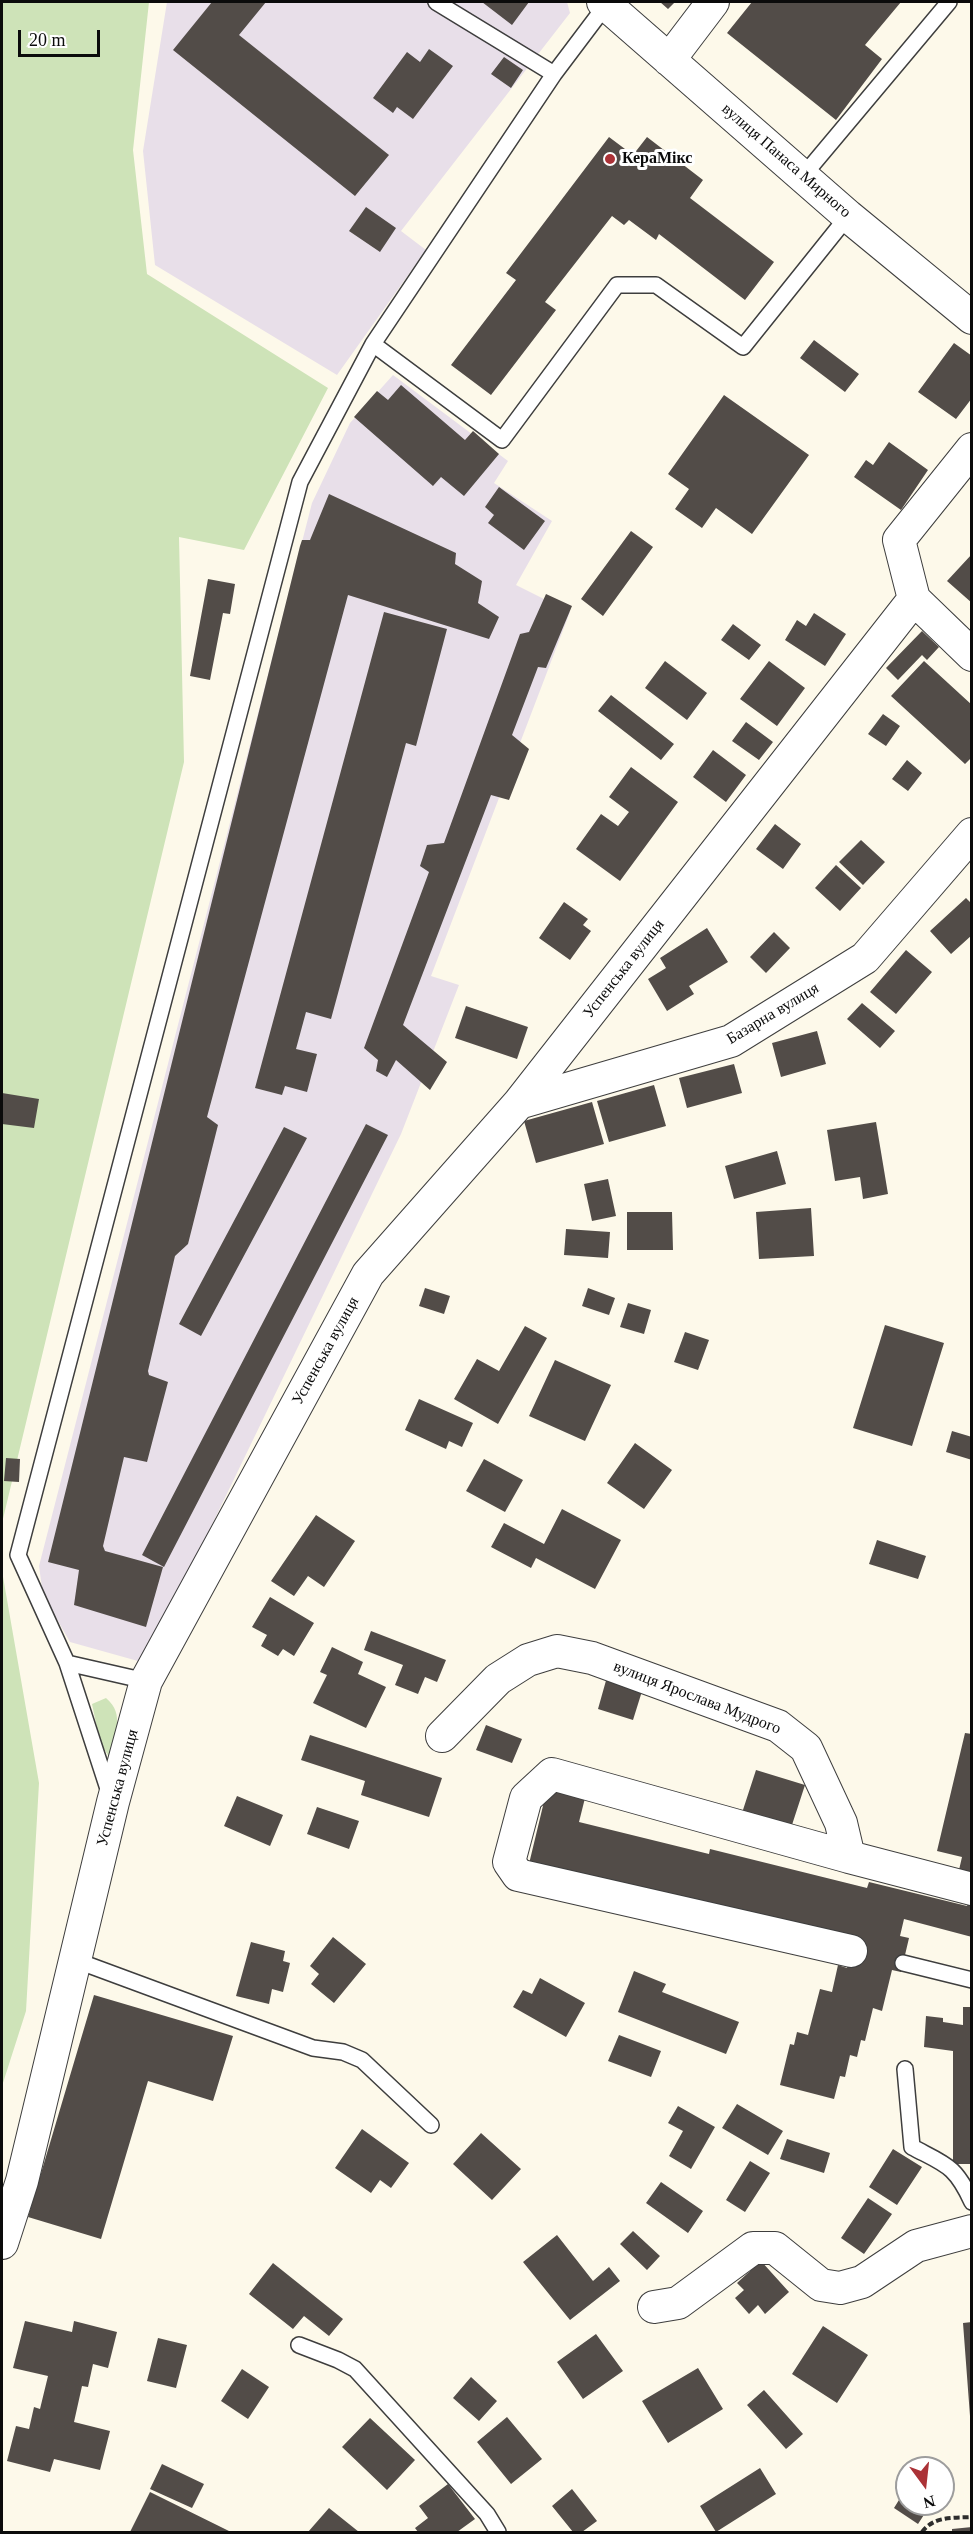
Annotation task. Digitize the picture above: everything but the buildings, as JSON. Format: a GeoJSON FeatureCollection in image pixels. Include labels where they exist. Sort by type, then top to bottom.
{"type":"FeatureCollection","features":[{"type":"Feature","properties":{"kind":"street"},"geometry":{"type":"LineString","coordinates":[[669,60],[713,2]]}},
{"type":"Feature","properties":{"kind":"street","name":"вулиця Панаса Мирного"},"geometry":{"type":"LineString","coordinates":[[605,3],[848,216],[972,318]]}},
{"type":"Feature","properties":{"kind":"street"},"geometry":{"type":"LineString","coordinates":[[972,448],[899,540],[914,599],[972,655]]}},
{"type":"Feature","properties":{"kind":"street","name":"Успенська вулиця"},"geometry":{"type":"LineString","coordinates":[[2,2243],[22,2181],[113,1802],[146,1681],[368,1274],[519,1103],[914,599]]}},
{"type":"Feature","properties":{"kind":"street","name":"Базарна вулиця"},"geometry":{"type":"LineString","coordinates":[[519,1103],[731,1041],[865,958],[972,834]]}},
{"type":"Feature","properties":{"kind":"street","name":"вулиця Ярослава Мудрого"},"geometry":{"type":"LineString","coordinates":[[442,1736],[498,1679],[528,1660],[557,1651],[592,1658],[778,1726],[806,1748],[841,1823],[849,1857]]}},
{"type":"Feature","properties":{"kind":"street"},"geometry":{"type":"LineString","coordinates":[[851,1951],[518,1875],[509,1862],[526,1798],[552,1773],[849,1857],[972,1889]]}},
{"type":"Feature","properties":{"kind":"street"},"geometry":{"type":"LineString","coordinates":[[654,2307],[678,2303],[753,2248],[775,2248],[821,2285],[840,2288],[862,2282],[916,2247],[972,2231]]}},
{"type":"Feature","properties":{"kind":"lane"},"geometry":{"type":"LineString","coordinates":[[436,2],[554,74]]}},
{"type":"Feature","properties":{"kind":"lane"},"geometry":{"type":"LineString","coordinates":[[803,176],[948,2]]}},
{"type":"Feature","properties":{"kind":"lane"},"geometry":{"type":"LineString","coordinates":[[113,1802],[67,1663],[18,1555],[300,482],[373,344],[554,74],[605,3]]}},
{"type":"Feature","properties":{"kind":"lane"},"geometry":{"type":"LineString","coordinates":[[373,344],[502,440],[617,285],[656,285],[743,347],[848,216]]}},
{"type":"Feature","properties":{"kind":"lane"},"geometry":{"type":"LineString","coordinates":[[67,1663],[146,1681]]}},
{"type":"Feature","properties":{"kind":"lane"},"geometry":{"type":"LineString","coordinates":[[75,1960],[313,2048],[344,2052],[362,2060],[431,2125]]}},
{"type":"Feature","properties":{"kind":"lane"},"geometry":{"type":"LineString","coordinates":[[903,1963],[972,1980]]}},
{"type":"Feature","properties":{"kind":"lane"},"geometry":{"type":"LineString","coordinates":[[905,2069],[912,2147],[952,2168],[972,2202]]}},
{"type":"Feature","properties":{"kind":"lane"},"geometry":{"type":"LineString","coordinates":[[299,2346],[338,2360],[355,2369],[487,2514],[498,2532]]}},
{"type":"Feature","properties":{"kind":"path"},"geometry":{"type":"LineString","coordinates":[[922,2532],[928,2524],[938,2519],[972,2517]]}},
{"type":"Feature","properties":{"kind":"shaded area"},"geometry":{"type":"Polygon","coordinates":[[[167,2],[567,2],[570,13],[401,231],[426,250],[337,375],[155,265],[143,151],[167,2]]]}},
{"type":"Feature","properties":{"kind":"shaded area"},"geometry":{"type":"Polygon","coordinates":[[[393,375],[508,461],[494,483],[552,521],[516,585],[570,612],[431,976],[459,985],[401,1134],[145,1663],[70,1642],[43,1595],[39,1566],[312,503],[350,423],[393,375]]]}},
{"type":"Feature","properties":{"kind":"green space"},"geometry":{"type":"Polygon","coordinates":[[[2,2],[149,2],[133,150],[147,274],[328,388],[244,550],[179,537],[184,762],[2,1523],[2,2]]]}},
{"type":"Feature","properties":{"kind":"green space"},"geometry":{"type":"Polygon","coordinates":[[[2,1571],[39,1783],[26,2011],[2,2086],[2,1571]]]}},
{"type":"Feature","properties":{"kind":"green space"},"geometry":{"type":"Polygon","coordinates":[[[106,1698],[116,1711],[117,1718],[116,1733],[109,1757],[100,1742],[92,1704],[106,1698]]]}},
{"type":"Feature","properties":{"kind":"place","name":"КераМікс"},"geometry":{"type":"Point","coordinates":[610,159]}}]}
